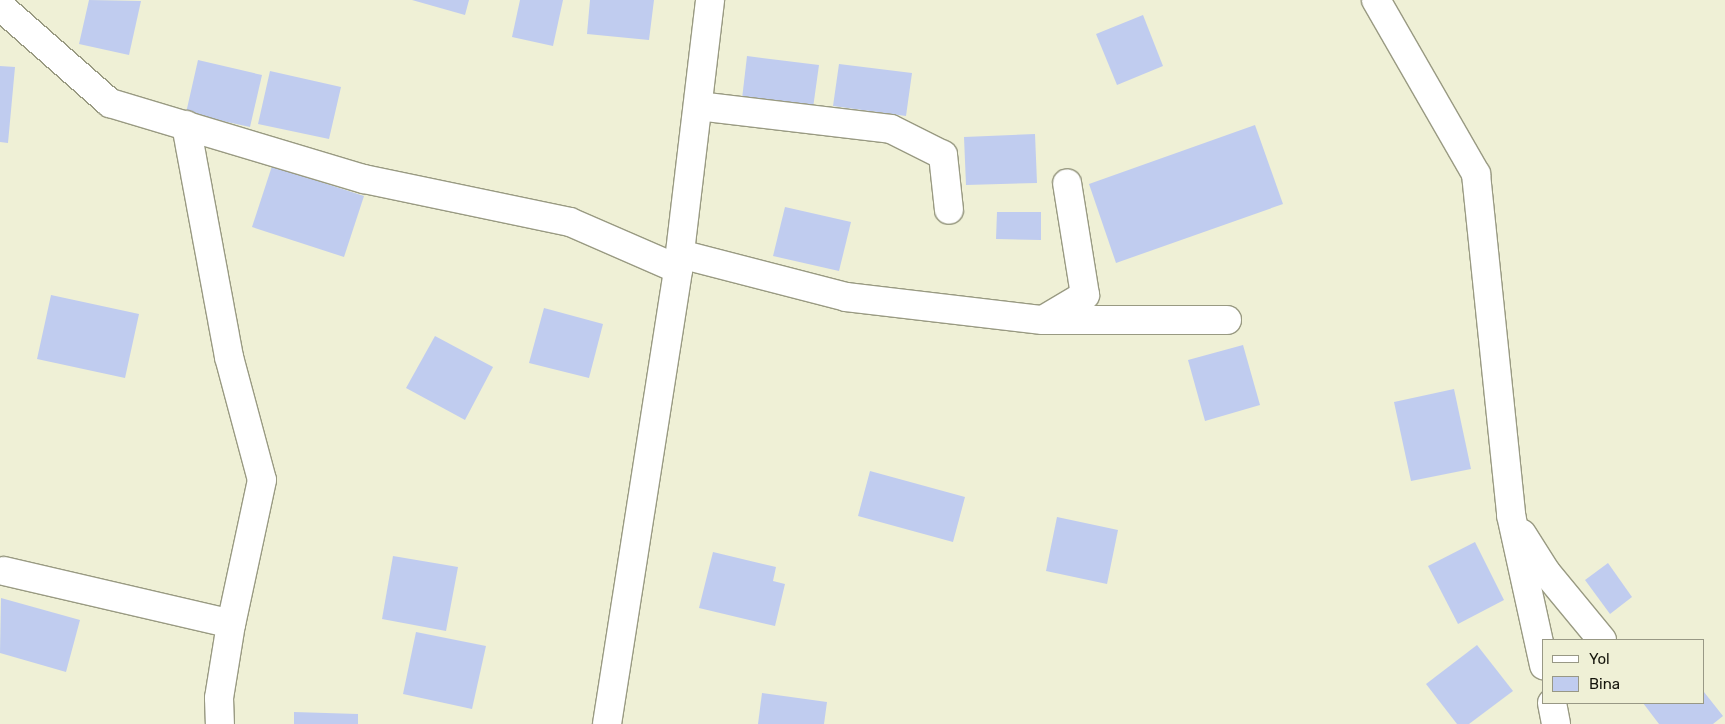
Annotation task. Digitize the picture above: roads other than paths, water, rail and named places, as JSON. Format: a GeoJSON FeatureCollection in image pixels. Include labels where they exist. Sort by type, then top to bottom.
{"type":"FeatureCollection","features":[{"type":"Feature","properties":{"kind":"street"},"geometry":{"type":"LineString","coordinates":[[607,724],[679,262],[710,0]]}},
{"type":"Feature","properties":{"kind":"street"},"geometry":{"type":"LineString","coordinates":[[1376,0],[1476,174],[1511,516],[1542,655]]}},
{"type":"Feature","properties":{"kind":"street"},"geometry":{"type":"LineString","coordinates":[[3,5],[110,102],[364,179],[570,222],[679,262],[846,297],[1043,320],[1227,320]]}},
{"type":"Feature","properties":{"kind":"street"},"geometry":{"type":"LineString","coordinates":[[698,106],[892,129],[943,155],[949,210]]}},
{"type":"Feature","properties":{"kind":"street"},"geometry":{"type":"LineString","coordinates":[[186,125],[229,357],[262,480],[231,624],[219,698],[220,724]]}},
{"type":"Feature","properties":{"kind":"street"},"geometry":{"type":"LineString","coordinates":[[1043,320],[1085,295],[1067,183]]}},
{"type":"Feature","properties":{"kind":"street"},"geometry":{"type":"LineString","coordinates":[[1511,516],[1546,572],[1601,639]]}},
{"type":"Feature","properties":{"kind":"street"},"geometry":{"type":"LineString","coordinates":[[4,571],[231,624]]}},
{"type":"Feature","properties":{"kind":"street"},"geometry":{"type":"LineString","coordinates":[[1552,704],[1556,724]]}}]}
